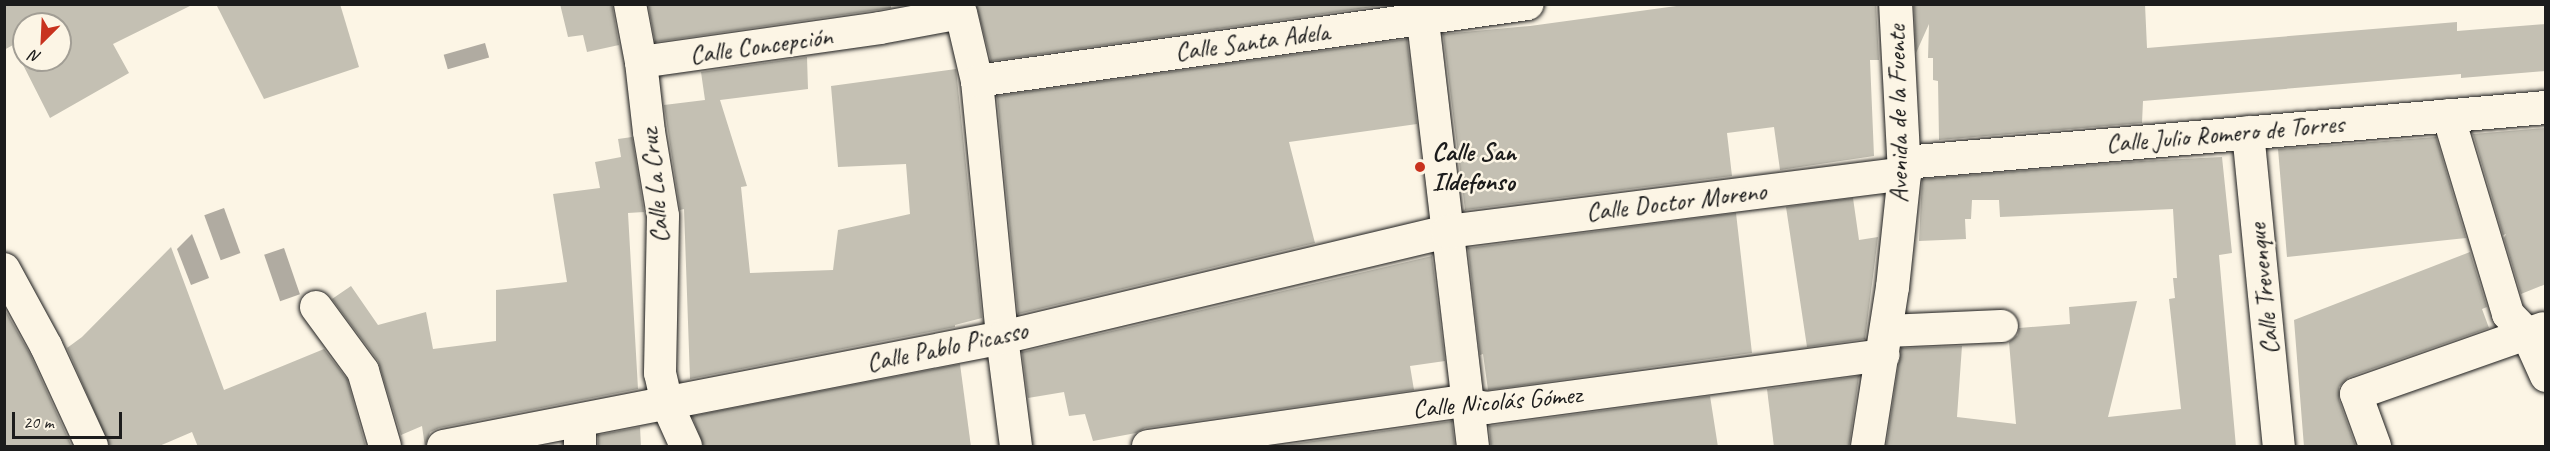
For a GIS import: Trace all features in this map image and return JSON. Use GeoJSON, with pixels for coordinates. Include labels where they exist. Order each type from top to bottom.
{"type":"FeatureCollection","features":[{"type":"Feature","properties":{"kind":"street","name":"Calle La Cruz"},"geometry":{"type":"LineString","coordinates":[[630,4],[641,62],[649,132],[663,216],[660,373],[667,404],[686,447]]}},
{"type":"Feature","properties":{"kind":"street","name":"Calle Santa Adela"},"geometry":{"type":"LineString","coordinates":[[977,81],[1421,11],[1528,4]]}},
{"type":"Feature","properties":{"kind":"street","name":"Avenida de la Fuente"},"geometry":{"type":"LineString","coordinates":[[1867,447],[1884,343],[1904,168],[1895,4]]}},
{"type":"Feature","properties":{"kind":"street"},"geometry":{"type":"LineString","coordinates":[[1421,11],[1473,447]]}},
{"type":"Feature","properties":{"kind":"street","name":"Calle Concepción"},"geometry":{"type":"LineString","coordinates":[[641,62],[875,16],[961,13],[977,81],[1002,337],[1016,447]]}},
{"type":"Feature","properties":{"kind":"street","name":"Calle Julio Romero de Torres"},"geometry":{"type":"LineString","coordinates":[[1904,168],[2248,132],[2546,107]]}},
{"type":"Feature","properties":{"kind":"street"},"geometry":{"type":"LineString","coordinates":[[2448,115],[2508,314],[2536,331],[2546,376]]}},
{"type":"Feature","properties":{"kind":"street","name":"Calle Trevenque"},"geometry":{"type":"LineString","coordinates":[[2248,132],[2279,447]]}},
{"type":"Feature","properties":{"kind":"street","name":"Calle Doctor Moreno"},"geometry":{"type":"LineString","coordinates":[[1447,231],[1904,168]]}},
{"type":"Feature","properties":{"kind":"street","name":"Calle Pablo Picasso"},"geometry":{"type":"LineString","coordinates":[[443,447],[580,434],[667,404],[1002,337],[1447,231]]}},
{"type":"Feature","properties":{"kind":"street"},"geometry":{"type":"LineString","coordinates":[[4,269],[51,356],[92,447]]}},
{"type":"Feature","properties":{"kind":"street"},"geometry":{"type":"LineString","coordinates":[[316,307],[363,371],[385,447]]}},
{"type":"Feature","properties":{"kind":"street"},"geometry":{"type":"LineString","coordinates":[[1884,343],[2002,326]]}},
{"type":"Feature","properties":{"kind":"street"},"geometry":{"type":"LineString","coordinates":[[2376,447],[2356,394],[2536,331]]}},
{"type":"Feature","properties":{"kind":"street","name":"Calle Nicolás Gómez"},"geometry":{"type":"LineString","coordinates":[[1148,447],[1456,402],[1486,408],[1884,343]]}},
{"type":"Feature","properties":{"kind":"shaded area"},"geometry":{"type":"Polygon","coordinates":[[[485,43],[489,57],[448,69],[444,55],[485,43]]]}},
{"type":"Feature","properties":{"kind":"shaded area"},"geometry":{"type":"Polygon","coordinates":[[[224,208],[240,253],[221,260],[204,215],[224,208]]]}},
{"type":"Feature","properties":{"kind":"shaded area"},"geometry":{"type":"Polygon","coordinates":[[[192,234],[209,278],[191,285],[177,249],[192,234]]]}},
{"type":"Feature","properties":{"kind":"shaded area"},"geometry":{"type":"Polygon","coordinates":[[[284,248],[300,294],[280,301],[264,255],[284,248]]]}},
{"type":"Feature","properties":{"kind":"building"},"geometry":{"type":"Polygon","coordinates":[[[4,4],[194,4],[113,44],[129,73],[50,118],[27,72],[72,72],[72,12],[12,12],[12,46],[4,50],[4,4]]]}},
{"type":"Feature","properties":{"kind":"building"},"geometry":{"type":"Polygon","coordinates":[[[216,4],[340,4],[359,67],[264,99],[216,4]]]}},
{"type":"Feature","properties":{"kind":"building"},"geometry":{"type":"Polygon","coordinates":[[[560,4],[612,4],[619,45],[587,52],[583,35],[568,37],[560,4]]]}},
{"type":"Feature","properties":{"kind":"building"},"geometry":{"type":"Polygon","coordinates":[[[648,4],[891,4],[891,8],[655,42],[648,4]]]}},
{"type":"Feature","properties":{"kind":"building"},"geometry":{"type":"Polygon","coordinates":[[[976,4],[1394,4],[991,61],[976,4]]]}},
{"type":"Feature","properties":{"kind":"building"},"geometry":{"type":"Polygon","coordinates":[[[1691,4],[1876,4],[1879,60],[1870,60],[1874,156],[1780,170],[1774,127],[1727,133],[1732,176],[1465,210],[1443,34],[1530,26],[1691,4]]]}},
{"type":"Feature","properties":{"kind":"building"},"geometry":{"type":"Polygon","coordinates":[[[1914,4],[2145,4],[2147,48],[2457,22],[2457,31],[2546,24],[2546,71],[2461,78],[2461,74],[2143,101],[2142,123],[1939,140],[1938,81],[1933,80],[1933,58],[1928,58],[1929,24],[1916,53],[1914,4]]]}},
{"type":"Feature","properties":{"kind":"building"},"geometry":{"type":"Polygon","coordinates":[[[1407,39],[1417,124],[1289,142],[1315,243],[1018,314],[997,96],[1407,39]]]}},
{"type":"Feature","properties":{"kind":"building"},"geometry":{"type":"Polygon","coordinates":[[[807,57],[808,89],[720,100],[747,186],[741,187],[750,273],[833,270],[838,230],[910,214],[906,164],[838,167],[831,86],[956,69],[982,318],[955,325],[955,327],[690,379],[684,209],[680,210],[664,105],[705,100],[701,72],[807,57]]]}},
{"type":"Feature","properties":{"kind":"building"},"geometry":{"type":"Polygon","coordinates":[[[2546,128],[2546,284],[2521,294],[2504,238],[2506,234],[2503,235],[2473,134],[2546,128]]]}},
{"type":"Feature","properties":{"kind":"building"},"geometry":{"type":"Polygon","coordinates":[[[632,137],[644,212],[628,213],[638,389],[439,428],[430,432],[425,447],[422,426],[401,435],[378,361],[332,299],[351,286],[378,325],[426,312],[433,349],[496,341],[496,290],[567,282],[553,194],[600,188],[595,162],[621,157],[618,139],[632,137]]]}},
{"type":"Feature","properties":{"kind":"building"},"geometry":{"type":"Polygon","coordinates":[[[2436,137],[2466,238],[2287,257],[2278,149],[2436,137]]]}},
{"type":"Feature","properties":{"kind":"building"},"geometry":{"type":"Polygon","coordinates":[[[2222,157],[2232,253],[2219,255],[2236,447],[1886,447],[1901,348],[1962,346],[1957,417],[2016,424],[2009,342],[2018,335],[2019,328],[2070,324],[2069,307],[2137,301],[2108,417],[2181,409],[2169,299],[2175,298],[2173,278],[2177,278],[2173,209],[2000,217],[1999,200],[1972,200],[1971,219],[1965,219],[1966,239],[1919,241],[1922,179],[2141,161],[2222,157]]]}},
{"type":"Feature","properties":{"kind":"building"},"geometry":{"type":"Polygon","coordinates":[[[1853,198],[1859,240],[1878,237],[1865,339],[1807,347],[1786,207],[1853,198]]]}},
{"type":"Feature","properties":{"kind":"building"},"geometry":{"type":"Polygon","coordinates":[[[1736,213],[1752,353],[1488,390],[1483,354],[1480,355],[1468,248],[1736,213]]]}},
{"type":"Feature","properties":{"kind":"building"},"geometry":{"type":"Polygon","coordinates":[[[171,247],[224,390],[324,349],[347,379],[366,447],[198,447],[192,432],[157,447],[110,447],[67,348],[82,337],[171,247]]]}},
{"type":"Feature","properties":{"kind":"building"},"geometry":{"type":"Polygon","coordinates":[[[2470,252],[2487,307],[2482,309],[2489,328],[2349,377],[2339,387],[2339,400],[2356,447],[2304,447],[2294,320],[2470,252]]]}},
{"type":"Feature","properties":{"kind":"building"},"geometry":{"type":"Polygon","coordinates":[[[1432,256],[1445,361],[1410,366],[1414,390],[1145,428],[1136,433],[1093,441],[1085,414],[1069,416],[1064,392],[1028,398],[1022,352],[1432,256]]]}},
{"type":"Feature","properties":{"kind":"building"},"geometry":{"type":"Polygon","coordinates":[[[4,308],[30,354],[72,447],[4,447],[4,308]]]}},
{"type":"Feature","properties":{"kind":"building"},"geometry":{"type":"Polygon","coordinates":[[[960,364],[971,447],[704,447],[692,416],[960,364]]]}},
{"type":"Feature","properties":{"kind":"building"},"geometry":{"type":"Polygon","coordinates":[[[1859,376],[1849,447],[1774,447],[1767,389],[1859,376]]]}},
{"type":"Feature","properties":{"kind":"building"},"geometry":{"type":"Polygon","coordinates":[[[1710,396],[1718,447],[1491,447],[1489,426],[1710,396]]]}},
{"type":"Feature","properties":{"kind":"building"},"geometry":{"type":"Polygon","coordinates":[[[1452,421],[1455,447],[1272,447],[1452,421]]]}},
{"type":"Feature","properties":{"kind":"building"},"geometry":{"type":"Polygon","coordinates":[[[640,427],[641,447],[598,447],[598,435],[640,427]]]}},
{"type":"Feature","properties":{"kind":"place","name":"Calle San Ildefonso"},"geometry":{"type":"Point","coordinates":[1420,167]}}]}
